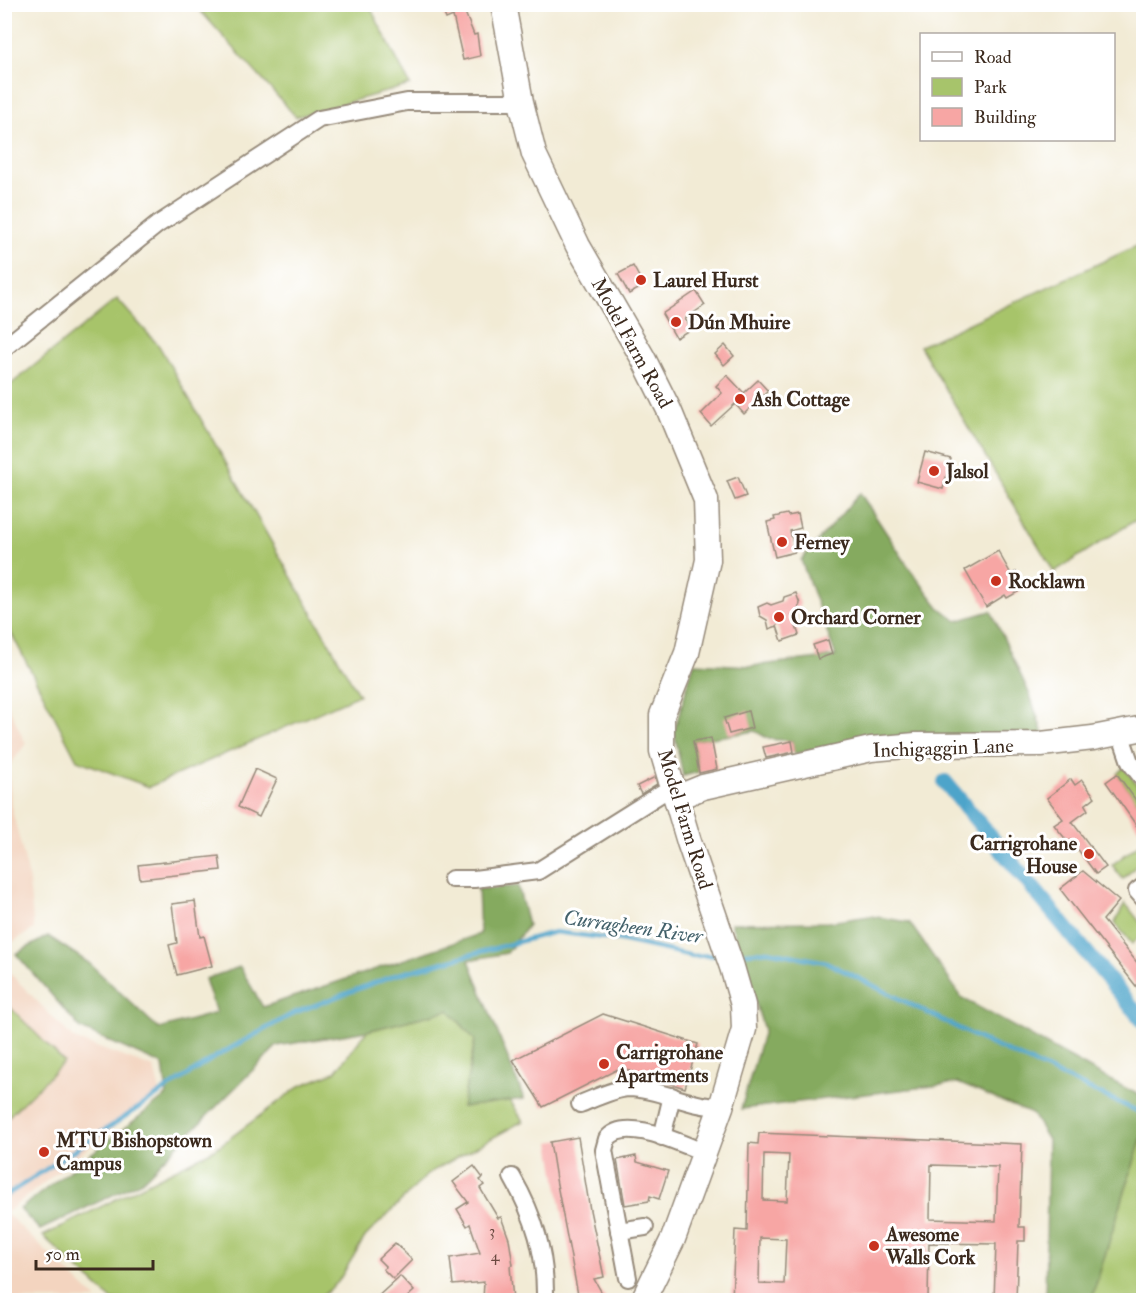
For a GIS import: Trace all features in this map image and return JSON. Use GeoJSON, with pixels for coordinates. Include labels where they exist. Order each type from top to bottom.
{"type":"FeatureCollection","features":[{"type":"Feature","properties":{"kind":"main road","name":"Model Farm Road"},"geometry":{"type":"LineString","coordinates":[[503,4],[521,102],[534,154],[578,246],[643,358],[669,410],[706,500],[708,549],[706,571],[687,653],[662,715],[662,751],[688,842],[732,967],[742,1005],[744,1029],[720,1107],[673,1239],[643,1300]]}},
{"type":"Feature","properties":{"kind":"main road","name":"Inchigaggin Lane"},"geometry":{"type":"LineString","coordinates":[[674,792],[872,749],[916,745],[1041,744],[1093,738],[1132,730]]}},
{"type":"Feature","properties":{"kind":"street"},"geometry":{"type":"LineString","coordinates":[[4,348],[157,225],[319,119],[407,102],[521,102]]}},
{"type":"Feature","properties":{"kind":"street"},"geometry":{"type":"LineString","coordinates":[[1132,730],[1130,762],[1143,780]]}},
{"type":"Feature","properties":{"kind":"street"},"geometry":{"type":"LineString","coordinates":[[452,879],[474,879],[538,871],[674,792]]}},
{"type":"Feature","properties":{"kind":"street"},"geometry":{"type":"LineString","coordinates":[[1143,886],[1137,891],[1143,899]]}},
{"type":"Feature","properties":{"kind":"street"},"geometry":{"type":"LineString","coordinates":[[580,1104],[627,1088],[672,1096],[704,1107],[720,1107]]}},
{"type":"Feature","properties":{"kind":"street"},"geometry":{"type":"LineString","coordinates":[[662,1137],[672,1096]]}},
{"type":"Feature","properties":{"kind":"street"},"geometry":{"type":"LineString","coordinates":[[628,1278],[605,1144],[612,1133],[642,1130],[703,1152]]}},
{"type":"Feature","properties":{"kind":"street"},"geometry":{"type":"LineString","coordinates":[[512,1177],[526,1203],[537,1232],[543,1260],[544,1300]]}},
{"type":"Feature","properties":{"kind":"street"},"geometry":{"type":"LineString","coordinates":[[619,1232],[645,1227]]}},
{"type":"Feature","properties":{"kind":"shaded area"},"geometry":{"type":"Polygon","coordinates":[[[5,699],[26,744],[9,766],[11,806],[28,873],[34,929],[8,945],[5,953],[5,699]]]}},
{"type":"Feature","properties":{"kind":"shaded area","name":"MTU Bishopstown Campus"},"geometry":{"type":"Polygon","coordinates":[[[4,967],[74,1039],[154,1068],[160,1091],[6,1213],[97,1300],[5,1300],[4,967]]]}},
{"type":"Feature","properties":{"kind":"green space"},"geometry":{"type":"Polygon","coordinates":[[[195,5],[369,5],[410,85],[296,117],[195,5]]]}},
{"type":"Feature","properties":{"kind":"green space"},"geometry":{"type":"Polygon","coordinates":[[[1143,243],[1143,520],[1134,521],[1054,572],[920,346],[1143,243]]]}},
{"type":"Feature","properties":{"kind":"green space"},"geometry":{"type":"Polygon","coordinates":[[[117,299],[159,346],[359,695],[149,787],[77,760],[5,621],[5,389],[117,299]]]}},
{"type":"Feature","properties":{"kind":"green space"},"geometry":{"type":"Polygon","coordinates":[[[860,493],[912,572],[939,607],[957,621],[991,611],[1030,695],[1044,737],[877,739],[844,743],[794,754],[792,741],[769,739],[755,731],[693,741],[699,772],[683,776],[674,732],[694,663],[752,666],[836,656],[801,560],[860,493]]]}},
{"type":"Feature","properties":{"kind":"green space"},"geometry":{"type":"Polygon","coordinates":[[[1124,767],[1143,793],[1143,810],[1117,774],[1124,767]]]}},
{"type":"Feature","properties":{"kind":"green space"},"geometry":{"type":"Polygon","coordinates":[[[1143,841],[1143,870],[1138,864],[1123,879],[1112,865],[1143,841]]]}},
{"type":"Feature","properties":{"kind":"green space"},"geometry":{"type":"Polygon","coordinates":[[[518,886],[528,925],[507,953],[469,960],[524,1099],[462,1107],[475,1040],[449,1010],[367,1031],[277,1046],[142,1181],[40,1230],[20,1209],[167,1095],[163,1065],[81,1029],[16,954],[48,936],[89,963],[159,1029],[216,1013],[205,979],[240,967],[263,1007],[480,934],[478,889],[518,886]]]}},
{"type":"Feature","properties":{"kind":"green space"},"geometry":{"type":"Polygon","coordinates":[[[1125,903],[1143,926],[1143,934],[1132,944],[1115,923],[1125,903]]]}},
{"type":"Feature","properties":{"kind":"green space"},"geometry":{"type":"Polygon","coordinates":[[[870,916],[909,922],[962,998],[1143,1097],[1143,1133],[1093,1294],[1087,1300],[1045,1300],[1048,1140],[1032,1114],[958,1083],[741,1109],[764,1030],[731,923],[829,922],[870,916]]]}},
{"type":"Feature","properties":{"kind":"green space"},"geometry":{"type":"Polygon","coordinates":[[[5,1002],[64,1062],[5,1120],[5,1002]]]}},
{"type":"Feature","properties":{"kind":"green space"},"geometry":{"type":"Polygon","coordinates":[[[449,1010],[475,1040],[462,1107],[510,1100],[523,1121],[429,1173],[365,1237],[338,1282],[318,1300],[112,1300],[43,1236],[215,1149],[300,1086],[335,1072],[367,1031],[449,1010]]]}},
{"type":"Feature","properties":{"kind":"green space"},"geometry":{"type":"Polygon","coordinates":[[[1143,1133],[1143,1300],[1087,1300],[1093,1294],[1143,1133]]]}},
{"type":"Feature","properties":{"kind":"building"},"geometry":{"type":"Polygon","coordinates":[[[440,4],[477,4],[464,10],[474,35],[477,34],[480,56],[463,60],[453,16],[446,19],[440,4]]]}},
{"type":"Feature","properties":{"kind":"building","name":"Laurel Hurst"},"geometry":{"type":"Polygon","coordinates":[[[633,266],[644,286],[629,294],[618,274],[633,266]]]}},
{"type":"Feature","properties":{"kind":"building"},"geometry":{"type":"Polygon","coordinates":[[[696,291],[705,305],[685,319],[691,329],[676,338],[662,314],[696,291]]]}},
{"type":"Feature","properties":{"kind":"building"},"geometry":{"type":"Polygon","coordinates":[[[725,345],[734,356],[724,365],[715,354],[725,345]]]}},
{"type":"Feature","properties":{"kind":"building","name":"Ash Cottage"},"geometry":{"type":"Polygon","coordinates":[[[727,375],[744,393],[758,380],[768,391],[744,414],[735,404],[711,426],[701,414],[722,393],[716,386],[727,375]]]}},
{"type":"Feature","properties":{"kind":"building","name":"Jalsol"},"geometry":{"type":"Polygon","coordinates":[[[925,452],[951,459],[943,489],[917,482],[925,452]]]}},
{"type":"Feature","properties":{"kind":"building"},"geometry":{"type":"Polygon","coordinates":[[[738,477],[746,496],[735,500],[727,481],[738,477]]]}},
{"type":"Feature","properties":{"kind":"building","name":"Ferney"},"geometry":{"type":"Polygon","coordinates":[[[787,514],[788,516],[798,514],[801,528],[790,531],[795,552],[775,557],[767,522],[775,520],[774,517],[787,514]]]}},
{"type":"Feature","properties":{"kind":"building","name":"Rocklawn"},"geometry":{"type":"Polygon","coordinates":[[[998,551],[1011,574],[1016,572],[1025,588],[1007,598],[1005,595],[986,607],[965,570],[998,551]]]}},
{"type":"Feature","properties":{"kind":"building","name":"Orchard Corner"},"geometry":{"type":"Polygon","coordinates":[[[796,593],[800,604],[796,613],[792,615],[799,635],[782,641],[777,626],[769,629],[767,620],[760,616],[758,607],[783,601],[784,597],[796,593]]]}},
{"type":"Feature","properties":{"kind":"building"},"geometry":{"type":"Polygon","coordinates":[[[828,640],[832,654],[818,659],[813,645],[828,640]]]}},
{"type":"Feature","properties":{"kind":"building"},"geometry":{"type":"Polygon","coordinates":[[[748,711],[752,728],[729,734],[724,718],[748,711]]]}},
{"type":"Feature","properties":{"kind":"building"},"geometry":{"type":"Polygon","coordinates":[[[711,738],[717,769],[699,773],[693,741],[711,738]]]}},
{"type":"Feature","properties":{"kind":"building"},"geometry":{"type":"Polygon","coordinates":[[[792,741],[794,752],[766,758],[763,747],[792,741]]]}},
{"type":"Feature","properties":{"kind":"building"},"geometry":{"type":"Polygon","coordinates":[[[255,769],[277,779],[259,817],[238,807],[255,769]]]}},
{"type":"Feature","properties":{"kind":"building"},"geometry":{"type":"Polygon","coordinates":[[[1117,774],[1143,810],[1143,835],[1106,782],[1117,774]]]}},
{"type":"Feature","properties":{"kind":"building"},"geometry":{"type":"Polygon","coordinates":[[[655,777],[657,784],[641,794],[637,786],[655,777]]]}},
{"type":"Feature","properties":{"kind":"building","name":"Carrigrohane House"},"geometry":{"type":"Polygon","coordinates":[[[1071,779],[1075,785],[1082,780],[1095,797],[1085,805],[1088,810],[1072,822],[1106,867],[1096,874],[1071,840],[1068,842],[1054,825],[1063,819],[1047,798],[1071,779]]]}},
{"type":"Feature","properties":{"kind":"building"},"geometry":{"type":"Polygon","coordinates":[[[219,856],[221,870],[140,879],[138,865],[219,856]]]}},
{"type":"Feature","properties":{"kind":"building"},"geometry":{"type":"Polygon","coordinates":[[[1083,871],[1119,901],[1103,920],[1143,970],[1143,995],[1060,889],[1083,871]]]}},
{"type":"Feature","properties":{"kind":"building"},"geometry":{"type":"Polygon","coordinates":[[[195,901],[200,937],[204,936],[212,966],[177,975],[169,945],[177,943],[172,904],[195,901]]]}},
{"type":"Feature","properties":{"kind":"building","name":"Carrigrohane Apartments"},"geometry":{"type":"Polygon","coordinates":[[[603,1014],[698,1044],[685,1088],[620,1068],[543,1107],[513,1060],[603,1014]]]}},
{"type":"Feature","properties":{"kind":"building"},"geometry":{"type":"Polygon","coordinates":[[[759,1133],[1022,1144],[1019,1227],[1025,1227],[1025,1241],[1018,1241],[1016,1300],[994,1300],[996,1244],[929,1243],[928,1300],[732,1300],[735,1230],[747,1231],[749,1143],[758,1144],[759,1133]],[[764,1154],[763,1200],[787,1201],[789,1155],[764,1154]],[[931,1165],[930,1219],[996,1221],[998,1167],[931,1165]],[[760,1238],[759,1283],[784,1284],[786,1239],[760,1238]]]}},
{"type":"Feature","properties":{"kind":"building"},"geometry":{"type":"Polygon","coordinates":[[[578,1137],[604,1277],[594,1279],[606,1300],[579,1300],[556,1179],[550,1142],[578,1137]]]}},
{"type":"Feature","properties":{"kind":"building"},"geometry":{"type":"Polygon","coordinates":[[[636,1156],[637,1162],[668,1171],[659,1199],[650,1196],[649,1201],[625,1205],[617,1160],[636,1156]]]}},
{"type":"Feature","properties":{"kind":"building"},"geometry":{"type":"Polygon","coordinates":[[[474,1166],[483,1178],[480,1180],[484,1185],[480,1188],[498,1218],[501,1217],[509,1239],[513,1265],[510,1266],[513,1300],[483,1300],[484,1282],[453,1285],[450,1258],[480,1253],[470,1224],[467,1226],[457,1209],[468,1202],[453,1182],[474,1166]]]}},
{"type":"Feature","properties":{"kind":"building"},"geometry":{"type":"Polygon","coordinates":[[[395,1243],[412,1260],[393,1279],[383,1269],[386,1267],[378,1259],[395,1243]]]}},
{"type":"Feature","properties":{"kind":"building"},"geometry":{"type":"Polygon","coordinates":[[[400,1276],[414,1291],[404,1300],[374,1300],[400,1276]]]}},
{"type":"Feature","properties":{"kind":"waterway"},"geometry":{"type":"LineString","coordinates":[[945,782],[1144,1022]]}},
{"type":"Feature","properties":{"kind":"waterway","name":"Curragheen River"},"geometry":{"type":"LineString","coordinates":[[4,1197],[215,1057],[294,1013],[395,975],[555,932],[620,940],[693,956],[721,955]]}},
{"type":"Feature","properties":{"kind":"waterway","name":"Curragheen River"},"geometry":{"type":"LineString","coordinates":[[735,954],[768,951],[826,962],[984,1041],[1144,1114]]}},
{"type":"Feature","properties":{"kind":"place","name":"Laurel Hurst"},"geometry":{"type":"Point","coordinates":[641,280]}},
{"type":"Feature","properties":{"kind":"place","name":"Dún Mhuire"},"geometry":{"type":"Point","coordinates":[676,322]}},
{"type":"Feature","properties":{"kind":"place","name":"Ash Cottage"},"geometry":{"type":"Point","coordinates":[740,399]}},
{"type":"Feature","properties":{"kind":"place","name":"Jalsol"},"geometry":{"type":"Point","coordinates":[934,471]}},
{"type":"Feature","properties":{"kind":"place","name":"Ferney"},"geometry":{"type":"Point","coordinates":[782,542]}},
{"type":"Feature","properties":{"kind":"place","name":"Rocklawn"},"geometry":{"type":"Point","coordinates":[996,581]}},
{"type":"Feature","properties":{"kind":"place","name":"Orchard Corner"},"geometry":{"type":"Point","coordinates":[779,617]}},
{"type":"Feature","properties":{"kind":"place","name":"Carrigrohane House"},"geometry":{"type":"Point","coordinates":[1089,854]}},
{"type":"Feature","properties":{"kind":"place","name":"Carrigrohane Apartments"},"geometry":{"type":"Point","coordinates":[604,1064]}},
{"type":"Feature","properties":{"kind":"place","name":"MTU Bishopstown Campus"},"geometry":{"type":"Point","coordinates":[44,1152]}},
{"type":"Feature","properties":{"kind":"place","name":"Awesome Walls Cork"},"geometry":{"type":"Point","coordinates":[874,1246]}}]}
